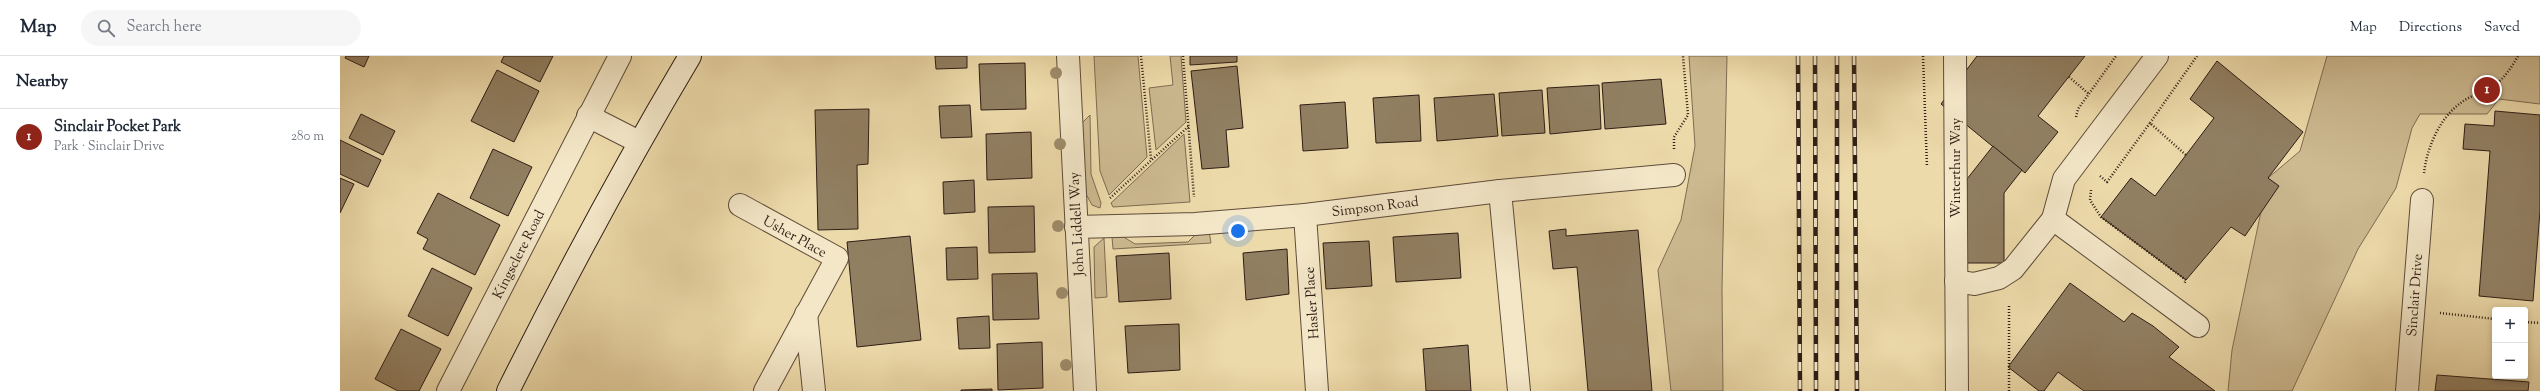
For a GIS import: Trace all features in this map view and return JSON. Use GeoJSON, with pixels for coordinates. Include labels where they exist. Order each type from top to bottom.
{"type":"FeatureCollection","features":[{"type":"Feature","properties":{"kind":"street","name":"Kingsclere Road"},"geometry":{"type":"LineString","coordinates":[[448,391],[620,56]]}},
{"type":"Feature","properties":{"kind":"street"},"geometry":{"type":"LineString","coordinates":[[508,391],[563,281],[639,142],[690,56]]}},
{"type":"Feature","properties":{"kind":"street","name":"John Liddell Way"},"geometry":{"type":"LineString","coordinates":[[1068,56],[1085,391]]}},
{"type":"Feature","properties":{"kind":"street","name":"Winterthur Way"},"geometry":{"type":"LineString","coordinates":[[1955,56],[1957,391]]}},
{"type":"Feature","properties":{"kind":"street"},"geometry":{"type":"LineString","coordinates":[[1956,281],[1974,284],[1999,278],[2013,269],[2053,219],[2064,179],[2157,56]]}},
{"type":"Feature","properties":{"kind":"street"},"geometry":{"type":"LineString","coordinates":[[588,116],[639,142]]}},
{"type":"Feature","properties":{"kind":"street","name":"Simpson Road"},"geometry":{"type":"LineString","coordinates":[[1076,226],[1195,224],[1305,215],[1500,191],[1674,176]]}},
{"type":"Feature","properties":{"kind":"street"},"geometry":{"type":"LineString","coordinates":[[1500,191],[1519,391]]}},
{"type":"Feature","properties":{"kind":"street","name":"Sinclair Drive"},"geometry":{"type":"LineString","coordinates":[[2407,391],[2422,200]]}},
{"type":"Feature","properties":{"kind":"street","name":"Usher Place"},"geometry":{"type":"LineString","coordinates":[[740,205],[837,258],[765,391]]}},
{"type":"Feature","properties":{"kind":"street","name":"Hasler Place"},"geometry":{"type":"LineString","coordinates":[[1305,215],[1317,391]]}},
{"type":"Feature","properties":{"kind":"street"},"geometry":{"type":"LineString","coordinates":[[2053,219],[2198,326]]}},
{"type":"Feature","properties":{"kind":"street"},"geometry":{"type":"LineString","coordinates":[[806,314],[814,391]]}},
{"type":"Feature","properties":{"kind":"path"},"geometry":{"type":"LineString","coordinates":[[1141,56],[1151,160]]}},
{"type":"Feature","properties":{"kind":"path"},"geometry":{"type":"LineString","coordinates":[[1183,56],[1195,224]]}},
{"type":"Feature","properties":{"kind":"path"},"geometry":{"type":"LineString","coordinates":[[1674,176],[1674,137],[1688,115],[1683,56]]}},
{"type":"Feature","properties":{"kind":"path"},"geometry":{"type":"LineString","coordinates":[[2099,174],[2107,182],[2197,56]]}},
{"type":"Feature","properties":{"kind":"path"},"geometry":{"type":"LineString","coordinates":[[2422,200],[2424,171],[2429,146],[2450,111],[2463,100],[2491,88],[2508,72],[2518,56]]}},
{"type":"Feature","properties":{"kind":"path"},"geometry":{"type":"LineString","coordinates":[[2069,77],[2089,94]]}},
{"type":"Feature","properties":{"kind":"path"},"geometry":{"type":"LineString","coordinates":[[2150,123],[2186,155]]}},
{"type":"Feature","properties":{"kind":"path"},"geometry":{"type":"LineString","coordinates":[[1105,202],[1189,126]]}},
{"type":"Feature","properties":{"kind":"path"},"geometry":{"type":"LineString","coordinates":[[2091,184],[2090,200],[2101,217],[2186,280],[2169,305]]}},
{"type":"Feature","properties":{"kind":"path"},"geometry":{"type":"LineString","coordinates":[[2009,299],[2009,391]]}},
{"type":"Feature","properties":{"kind":"path"},"geometry":{"type":"LineString","coordinates":[[2413,311],[2492,319]]}},
{"type":"Feature","properties":{"kind":"path"},"geometry":{"type":"LineString","coordinates":[[2528,322],[2540,323]]}},
{"type":"Feature","properties":{"kind":"shaded area"},"geometry":{"type":"Polygon","coordinates":[[[1094,56],[1138,56],[1147,157],[1109,195],[1100,171],[1094,56]]]}},
{"type":"Feature","properties":{"kind":"shaded area"},"geometry":{"type":"Polygon","coordinates":[[[1170,56],[1181,56],[1186,122],[1156,150],[1149,88],[1173,85],[1170,56]]]}},
{"type":"Feature","properties":{"kind":"shaded area"},"geometry":{"type":"Polygon","coordinates":[[[1689,56],[1727,56],[1722,288],[1723,391],[1671,391],[1658,270],[1681,220],[1695,146],[1689,56]]]}},
{"type":"Feature","properties":{"kind":"shaded area"},"geometry":{"type":"Polygon","coordinates":[[[2327,56],[2540,56],[2540,104],[2499,99],[2487,114],[2420,114],[2412,128],[2396,188],[2358,249],[2292,391],[2228,391],[2232,350],[2268,178],[2300,151],[2327,56]]]}},
{"type":"Feature","properties":{"kind":"shaded area"},"geometry":{"type":"Polygon","coordinates":[[[1090,115],[1091,174],[1101,203],[1100,208],[1092,205],[1086,194],[1080,125],[1090,115]]]}},
{"type":"Feature","properties":{"kind":"shaded area"},"geometry":{"type":"Polygon","coordinates":[[[1184,134],[1190,202],[1113,207],[1111,203],[1184,134]]]}},
{"type":"Feature","properties":{"kind":"shaded area"},"geometry":{"type":"Polygon","coordinates":[[[1209,231],[1211,243],[1113,249],[1112,237],[1122,236],[1135,244],[1188,242],[1197,233],[1209,231]]]}},
{"type":"Feature","properties":{"kind":"shaded area"},"geometry":{"type":"Polygon","coordinates":[[[1104,238],[1107,297],[1095,298],[1094,247],[1104,238]]]}},
{"type":"Feature","properties":{"kind":"building"},"geometry":{"type":"Polygon","coordinates":[[[346,56],[369,56],[364,67],[345,58],[346,56]]]}},
{"type":"Feature","properties":{"kind":"building"},"geometry":{"type":"Polygon","coordinates":[[[504,56],[553,56],[540,82],[501,62],[504,56]]]}},
{"type":"Feature","properties":{"kind":"building"},"geometry":{"type":"Polygon","coordinates":[[[935,56],[967,56],[967,68],[936,69],[935,56]]]}},
{"type":"Feature","properties":{"kind":"building"},"geometry":{"type":"Polygon","coordinates":[[[1190,56],[1237,56],[1237,62],[1190,65],[1190,56]]]}},
{"type":"Feature","properties":{"kind":"building"},"geometry":{"type":"Polygon","coordinates":[[[1977,56],[2085,56],[2038,116],[2058,132],[2025,173],[1941,104],[1977,56]]]}},
{"type":"Feature","properties":{"kind":"building"},"geometry":{"type":"Polygon","coordinates":[[[2217,61],[2303,132],[2268,178],[2279,186],[2245,236],[2231,227],[2186,280],[2101,217],[2131,178],[2155,196],[2214,118],[2190,99],[2217,61]]]}},
{"type":"Feature","properties":{"kind":"building"},"geometry":{"type":"Polygon","coordinates":[[[1025,63],[1026,109],[981,110],[979,64],[1025,63]]]}},
{"type":"Feature","properties":{"kind":"building"},"geometry":{"type":"Polygon","coordinates":[[[1237,66],[1243,128],[1226,130],[1229,167],[1202,169],[1191,71],[1237,66]]]}},
{"type":"Feature","properties":{"kind":"building"},"geometry":{"type":"Polygon","coordinates":[[[497,70],[539,91],[514,142],[471,121],[497,70]]]}},
{"type":"Feature","properties":{"kind":"building"},"geometry":{"type":"Polygon","coordinates":[[[1661,79],[1666,124],[1605,129],[1602,83],[1661,79]]]}},
{"type":"Feature","properties":{"kind":"building"},"geometry":{"type":"Polygon","coordinates":[[[1599,85],[1601,129],[1550,134],[1547,88],[1599,85]]]}},
{"type":"Feature","properties":{"kind":"building"},"geometry":{"type":"Polygon","coordinates":[[[1542,90],[1545,133],[1502,136],[1499,93],[1542,90]]]}},
{"type":"Feature","properties":{"kind":"building"},"geometry":{"type":"Polygon","coordinates":[[[1494,94],[1498,136],[1437,141],[1434,98],[1494,94]]]}},
{"type":"Feature","properties":{"kind":"building"},"geometry":{"type":"Polygon","coordinates":[[[1419,95],[1421,141],[1376,143],[1373,98],[1419,95]]]}},
{"type":"Feature","properties":{"kind":"building"},"geometry":{"type":"Polygon","coordinates":[[[1345,102],[1348,148],[1303,151],[1300,105],[1345,102]]]}},
{"type":"Feature","properties":{"kind":"building"},"geometry":{"type":"Polygon","coordinates":[[[970,105],[972,137],[941,138],[939,106],[970,105]]]}},
{"type":"Feature","properties":{"kind":"building"},"geometry":{"type":"Polygon","coordinates":[[[869,109],[868,164],[857,165],[858,229],[818,230],[815,110],[869,109]]]}},
{"type":"Feature","properties":{"kind":"building"},"geometry":{"type":"Polygon","coordinates":[[[2495,111],[2540,115],[2540,211],[2533,301],[2479,296],[2490,151],[2463,149],[2465,124],[2494,126],[2495,111]]]}},
{"type":"Feature","properties":{"kind":"building"},"geometry":{"type":"Polygon","coordinates":[[[361,114],[395,131],[383,155],[349,138],[361,114]]]}},
{"type":"Feature","properties":{"kind":"building"},"geometry":{"type":"Polygon","coordinates":[[[1031,132],[1032,178],[987,180],[986,134],[1031,132]]]}},
{"type":"Feature","properties":{"kind":"building"},"geometry":{"type":"Polygon","coordinates":[[[340,140],[381,160],[368,187],[340,174],[340,140]]]}},
{"type":"Feature","properties":{"kind":"building"},"geometry":{"type":"Polygon","coordinates":[[[1993,146],[2022,170],[2004,193],[2004,263],[1967,263],[1967,179],[1993,146]]]}},
{"type":"Feature","properties":{"kind":"building"},"geometry":{"type":"Polygon","coordinates":[[[493,149],[532,167],[508,216],[470,198],[493,149]]]}},
{"type":"Feature","properties":{"kind":"building"},"geometry":{"type":"Polygon","coordinates":[[[340,178],[354,184],[340,213],[340,178]]]}},
{"type":"Feature","properties":{"kind":"building"},"geometry":{"type":"Polygon","coordinates":[[[974,180],[975,212],[944,214],[943,182],[974,180]]]}},
{"type":"Feature","properties":{"kind":"building"},"geometry":{"type":"Polygon","coordinates":[[[438,193],[500,225],[475,275],[423,249],[428,239],[417,233],[438,193]]]}},
{"type":"Feature","properties":{"kind":"building"},"geometry":{"type":"Polygon","coordinates":[[[1034,206],[1035,252],[989,253],[988,207],[1034,206]]]}},
{"type":"Feature","properties":{"kind":"building"},"geometry":{"type":"Polygon","coordinates":[[[1566,229],[1566,236],[1638,230],[1652,391],[1588,391],[1577,267],[1553,269],[1549,231],[1566,229]]]}},
{"type":"Feature","properties":{"kind":"building"},"geometry":{"type":"Polygon","coordinates":[[[1458,233],[1461,278],[1396,282],[1393,237],[1458,233]]]}},
{"type":"Feature","properties":{"kind":"building"},"geometry":{"type":"Polygon","coordinates":[[[910,236],[921,340],[857,347],[847,242],[910,236]]]}},
{"type":"Feature","properties":{"kind":"building"},"geometry":{"type":"Polygon","coordinates":[[[1369,241],[1372,286],[1326,289],[1323,243],[1369,241]]]}},
{"type":"Feature","properties":{"kind":"building"},"geometry":{"type":"Polygon","coordinates":[[[977,247],[978,279],[947,280],[946,248],[977,247]]]}},
{"type":"Feature","properties":{"kind":"building"},"geometry":{"type":"Polygon","coordinates":[[[1287,249],[1289,294],[1246,300],[1243,253],[1287,249]]]}},
{"type":"Feature","properties":{"kind":"building"},"geometry":{"type":"Polygon","coordinates":[[[1169,253],[1171,299],[1119,302],[1116,256],[1169,253]]]}},
{"type":"Feature","properties":{"kind":"building"},"geometry":{"type":"Polygon","coordinates":[[[432,268],[472,288],[448,336],[408,316],[432,268]]]}},
{"type":"Feature","properties":{"kind":"building"},"geometry":{"type":"Polygon","coordinates":[[[1037,273],[1039,319],[993,320],[992,274],[1037,273]]]}},
{"type":"Feature","properties":{"kind":"building"},"geometry":{"type":"Polygon","coordinates":[[[2070,283],[2124,322],[2132,313],[2153,326],[2179,347],[2169,357],[2215,391],[2084,391],[2058,372],[2044,391],[2039,391],[2008,367],[2070,283]]]}},
{"type":"Feature","properties":{"kind":"building"},"geometry":{"type":"Polygon","coordinates":[[[989,316],[990,348],[959,349],[957,318],[989,316]]]}},
{"type":"Feature","properties":{"kind":"building"},"geometry":{"type":"Polygon","coordinates":[[[1179,324],[1180,370],[1128,373],[1125,326],[1179,324]]]}},
{"type":"Feature","properties":{"kind":"building"},"geometry":{"type":"Polygon","coordinates":[[[401,329],[441,349],[419,391],[398,391],[375,379],[401,329]]]}},
{"type":"Feature","properties":{"kind":"building"},"geometry":{"type":"Polygon","coordinates":[[[1042,342],[1043,388],[998,390],[997,344],[1042,342]]]}},
{"type":"Feature","properties":{"kind":"building"},"geometry":{"type":"Polygon","coordinates":[[[1468,345],[1471,391],[1426,391],[1423,349],[1468,345]]]}},
{"type":"Feature","properties":{"kind":"building"},"geometry":{"type":"Polygon","coordinates":[[[2437,375],[2529,382],[2528,391],[2435,391],[2437,375]]]}},
{"type":"Feature","properties":{"kind":"building"},"geometry":{"type":"Polygon","coordinates":[[[992,389],[992,391],[961,391],[961,390],[992,389]]]}},
{"type":"Feature","properties":{"kind":"railway"},"geometry":{"type":"LineString","coordinates":[[1798,56],[1800,391]]}},
{"type":"Feature","properties":{"kind":"railway"},"geometry":{"type":"LineString","coordinates":[[1815,56],[1816,391]]}},
{"type":"Feature","properties":{"kind":"railway"},"geometry":{"type":"LineString","coordinates":[[1837,56],[1837,391]]}},
{"type":"Feature","properties":{"kind":"railway"},"geometry":{"type":"LineString","coordinates":[[1854,56],[1857,391]]}},
{"type":"Feature","properties":{"kind":"place","name":"Sinclair Pocket Park"},"geometry":{"type":"Point","coordinates":[2487,90]}}]}
